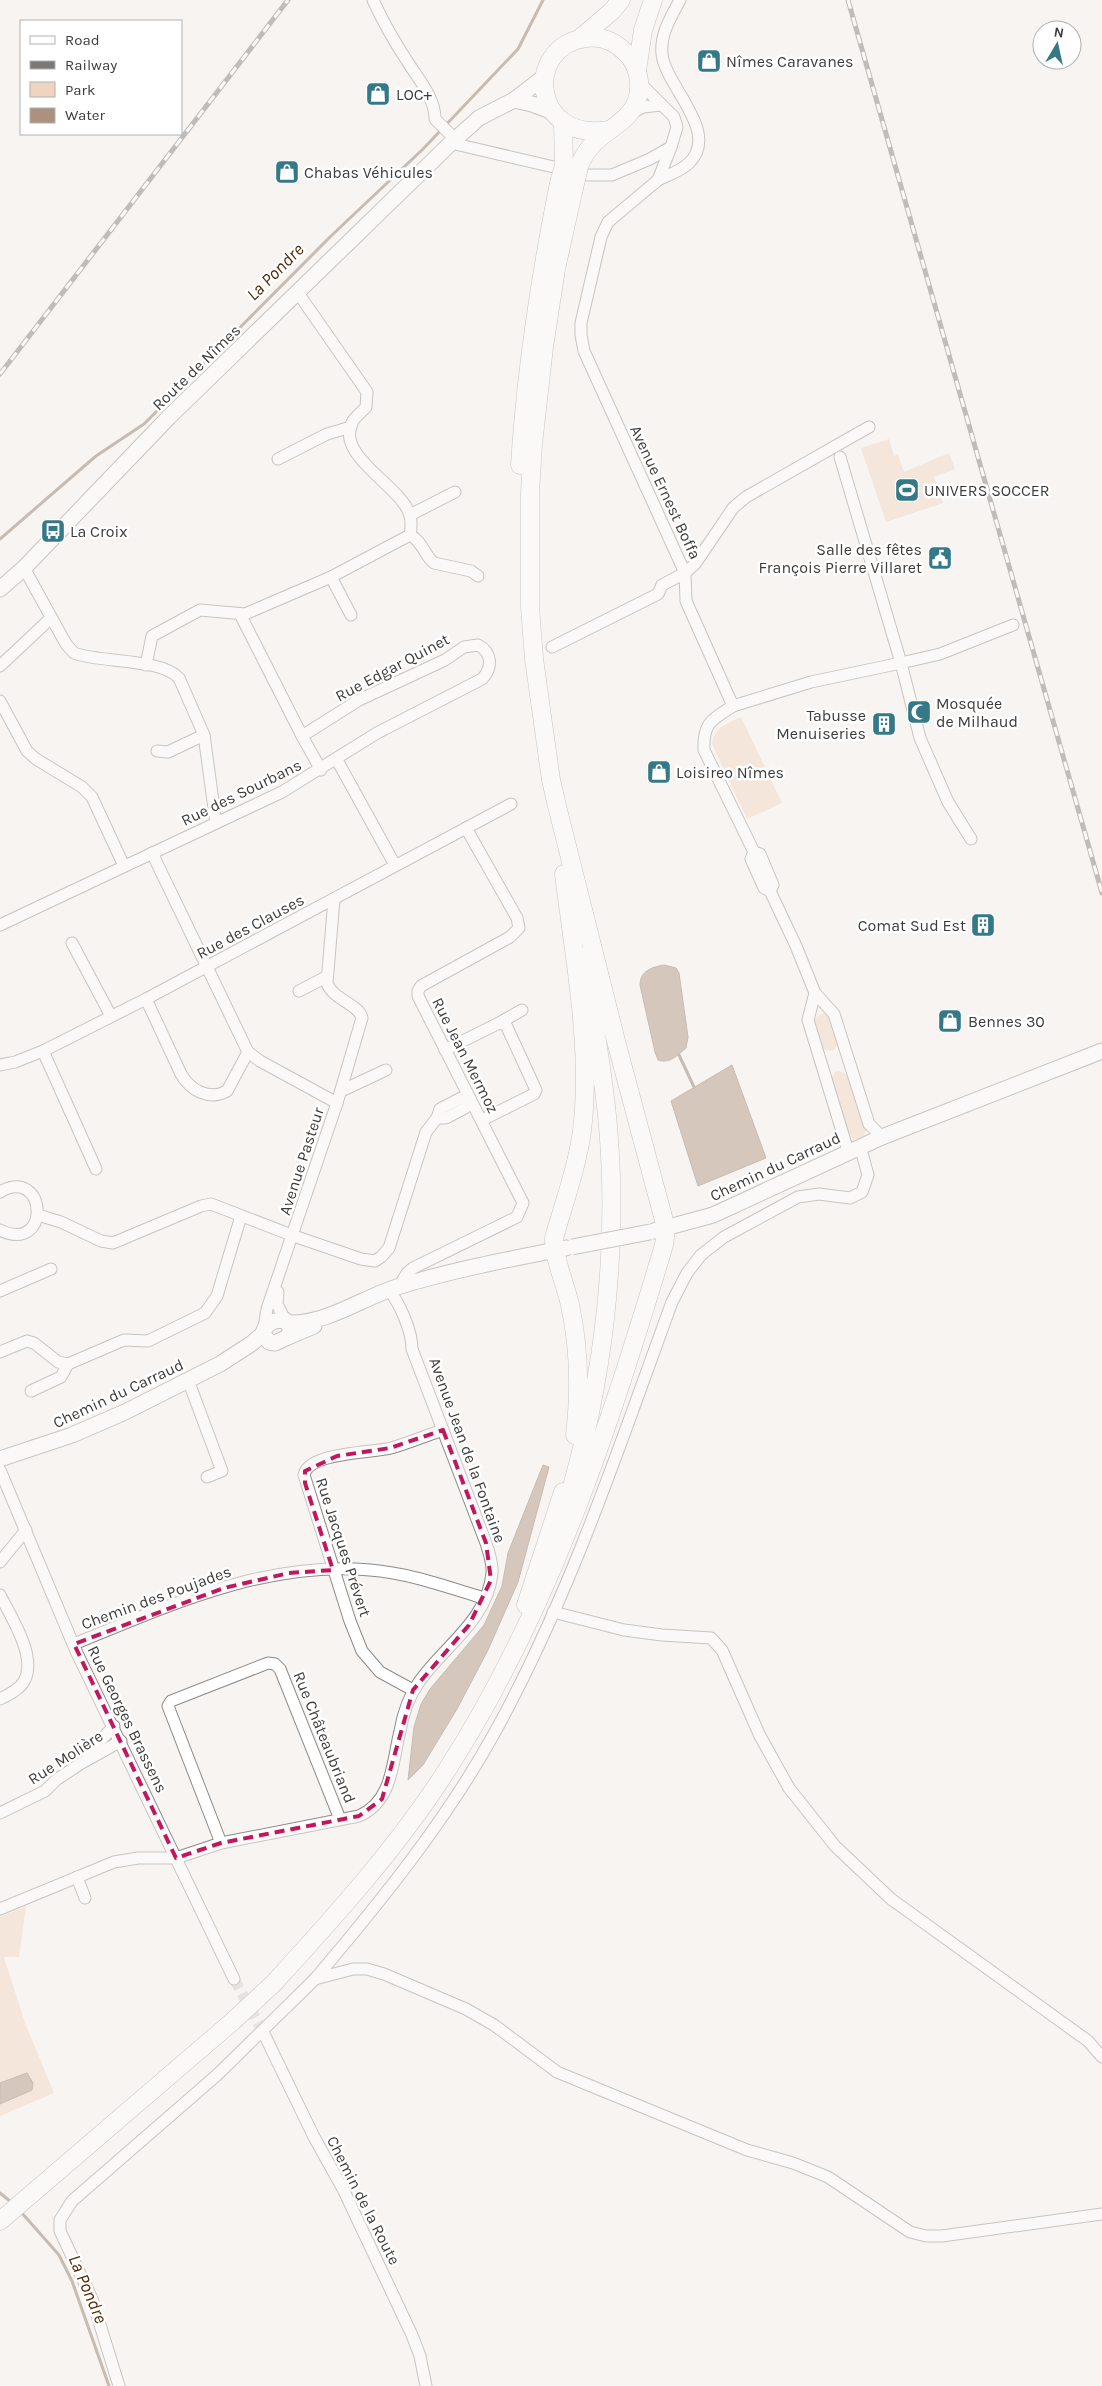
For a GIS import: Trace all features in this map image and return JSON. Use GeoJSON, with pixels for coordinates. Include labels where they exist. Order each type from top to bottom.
{"type":"FeatureCollection","features":[{"type":"Feature","properties":{"kind":"main road"},"geometry":{"type":"LineString","coordinates":[[578,39],[612,11],[621,0]]}},
{"type":"Feature","properties":{"kind":"main road"},"geometry":{"type":"LineString","coordinates":[[571,166],[583,156],[593,142],[608,130],[620,124],[630,114],[637,100],[643,30],[653,0]]}},
{"type":"Feature","properties":{"kind":"main road"},"geometry":{"type":"LineString","coordinates":[[2,2220],[233,2021],[274,1983],[386,1856],[445,1774],[501,1674],[547,1583],[594,1462],[664,1245],[658,1230],[617,1045],[551,780],[543,756],[526,654],[520,580],[519,470],[531,338],[571,166],[558,118],[544,89],[544,77],[548,64],[566,44],[578,39],[593,37],[614,43],[631,57],[638,77]]}},
{"type":"Feature","properties":{"kind":"main road"},"geometry":{"type":"LineString","coordinates":[[558,118],[577,130],[592,132],[608,130]]}},
{"type":"Feature","properties":{"kind":"main road"},"geometry":{"type":"LineString","coordinates":[[501,1674],[555,1522],[573,1450],[577,1422],[578,1367],[575,1334],[564,1278],[554,1251],[554,1238],[579,1149],[586,1082],[578,979],[557,806]]}},
{"type":"Feature","properties":{"kind":"main road"},"geometry":{"type":"LineString","coordinates":[[501,1674],[540,1585],[572,1486],[596,1376],[610,1256],[610,1195],[606,1105],[584,953],[557,806]]}},
{"type":"Feature","properties":{"kind":"street"},"geometry":{"type":"LineString","coordinates":[[373,0],[382,21],[429,95],[435,108],[435,119],[452,138],[551,168],[598,176],[628,169],[671,147]]}},
{"type":"Feature","properties":{"kind":"street"},"geometry":{"type":"LineString","coordinates":[[658,180],[682,168],[692,159],[698,141],[692,116],[665,66],[662,56],[664,32],[680,0]]}},
{"type":"Feature","properties":{"kind":"street","name":"Route de Nîmes"},"geometry":{"type":"LineString","coordinates":[[0,589],[24,568],[169,417],[298,293],[452,138],[487,112],[514,100],[544,77]]}},
{"type":"Feature","properties":{"kind":"street"},"geometry":{"type":"LineString","coordinates":[[638,77],[677,123],[692,116]]}},
{"type":"Feature","properties":{"kind":"street"},"geometry":{"type":"LineString","coordinates":[[514,100],[532,104],[558,118]]}},
{"type":"Feature","properties":{"kind":"street"},"geometry":{"type":"LineString","coordinates":[[630,114],[643,106],[661,105]]}},
{"type":"Feature","properties":{"kind":"street","name":"Avenue Ernest Boffa"},"geometry":{"type":"LineString","coordinates":[[677,123],[676,132],[658,180],[608,222],[601,237],[581,335],[584,351],[685,573],[686,601],[734,706]]}},
{"type":"Feature","properties":{"kind":"street"},"geometry":{"type":"LineString","coordinates":[[298,293],[367,392],[366,407],[350,427],[354,450],[359,458],[389,486],[410,515],[410,536]]}},
{"type":"Feature","properties":{"kind":"street"},"geometry":{"type":"LineString","coordinates":[[278,459],[327,434],[350,427]]}},
{"type":"Feature","properties":{"kind":"street"},"geometry":{"type":"LineString","coordinates":[[552,647],[658,594],[662,585],[685,573],[695,564],[734,508],[746,497],[868,427]]}},
{"type":"Feature","properties":{"kind":"street"},"geometry":{"type":"LineString","coordinates":[[840,457],[901,663],[920,738],[948,802],[971,839]]}},
{"type":"Feature","properties":{"kind":"street"},"geometry":{"type":"LineString","coordinates":[[410,515],[455,492]]}},
{"type":"Feature","properties":{"kind":"street"},"geometry":{"type":"LineString","coordinates":[[410,536],[417,539],[434,563],[471,571],[478,576]]}},
{"type":"Feature","properties":{"kind":"street"},"geometry":{"type":"LineString","coordinates":[[146,665],[152,636],[172,623],[200,610],[240,614],[285,598],[331,577],[410,536]]}},
{"type":"Feature","properties":{"kind":"street"},"geometry":{"type":"LineString","coordinates":[[24,568],[66,644],[74,652],[168,670],[179,678],[204,735],[216,823]]}},
{"type":"Feature","properties":{"kind":"street"},"geometry":{"type":"LineString","coordinates":[[331,577],[351,615]]}},
{"type":"Feature","properties":{"kind":"street"},"geometry":{"type":"LineString","coordinates":[[240,614],[321,770]]}},
{"type":"Feature","properties":{"kind":"street"},"geometry":{"type":"LineString","coordinates":[[0,666],[51,618]]}},
{"type":"Feature","properties":{"kind":"street"},"geometry":{"type":"LineString","coordinates":[[882,1137],[869,1124],[834,1014],[814,993],[796,946],[770,891],[764,888],[751,860],[754,852],[704,750],[704,734],[707,726],[714,718],[734,706],[811,682],[940,654],[1013,626]]}},
{"type":"Feature","properties":{"kind":"street","name":"Rue Edgar Quinet"},"geometry":{"type":"LineString","coordinates":[[302,736],[359,700],[445,660],[469,645],[478,645],[486,651],[489,658],[488,673]]}},
{"type":"Feature","properties":{"kind":"street","name":"Rue des Sourbans"},"geometry":{"type":"LineString","coordinates":[[0,925],[282,792],[321,770],[377,733],[482,679],[488,673]]}},
{"type":"Feature","properties":{"kind":"street"},"geometry":{"type":"LineString","coordinates":[[0,701],[26,751],[82,787],[92,797],[124,866]]}},
{"type":"Feature","properties":{"kind":"street"},"geometry":{"type":"LineString","coordinates":[[157,751],[168,752],[204,735]]}},
{"type":"Feature","properties":{"kind":"street"},"geometry":{"type":"LineString","coordinates":[[337,760],[394,865]]}},
{"type":"Feature","properties":{"kind":"street","name":"Rue des Clauses"},"geometry":{"type":"LineString","coordinates":[[0,1064],[15,1062],[43,1051],[207,968],[394,865],[511,804]]}},
{"type":"Feature","properties":{"kind":"street","name":"Rue Jean Mermoz"},"geometry":{"type":"LineString","coordinates":[[394,1288],[412,1268],[510,1221],[521,1211],[522,1198],[482,1120],[469,1100],[418,996],[419,988],[510,937],[517,931],[519,925],[466,828]]}},
{"type":"Feature","properties":{"kind":"street"},"geometry":{"type":"LineString","coordinates":[[146,999],[184,1079],[197,1091],[211,1094],[227,1091],[248,1052],[152,853]]}},
{"type":"Feature","properties":{"kind":"street"},"geometry":{"type":"LineString","coordinates":[[334,899],[326,977],[332,992],[362,1016],[338,1103]]}},
{"type":"Feature","properties":{"kind":"street"},"geometry":{"type":"LineString","coordinates":[[72,943],[111,1016]]}},
{"type":"Feature","properties":{"kind":"street"},"geometry":{"type":"LineString","coordinates":[[299,991],[326,977]]}},
{"type":"Feature","properties":{"kind":"street"},"geometry":{"type":"LineString","coordinates":[[119,2386],[92,2300],[62,2237],[60,2220],[72,2201],[217,2076],[315,1979],[382,1899],[458,1794],[502,1718],[553,1612],[595,1513],[672,1302],[687,1273],[713,1244],[792,1200],[813,1194],[850,1198],[862,1192],[868,1175],[854,1148],[808,1020],[814,993]]}},
{"type":"Feature","properties":{"kind":"street"},"geometry":{"type":"LineString","coordinates":[[445,1050],[522,1010]]}},
{"type":"Feature","properties":{"kind":"street"},"geometry":{"type":"LineString","coordinates":[[482,1120],[534,1094],[536,1090],[506,1025],[499,1023]]}},
{"type":"Feature","properties":{"kind":"street"},"geometry":{"type":"LineString","coordinates":[[43,1051],[96,1169]]}},
{"type":"Feature","properties":{"kind":"street","name":"Chemin du Carraud"},"geometry":{"type":"LineString","coordinates":[[0,1459],[84,1431],[220,1364],[251,1344],[277,1331],[316,1326],[365,1300],[394,1288],[469,1269],[658,1230],[713,1215],[741,1204],[854,1148],[1102,1051]]}},
{"type":"Feature","properties":{"kind":"street","name":"Avenue Pasteur"},"geometry":{"type":"LineString","coordinates":[[248,1052],[260,1061],[338,1103],[279,1280],[264,1319],[277,1331]]}},
{"type":"Feature","properties":{"kind":"street"},"geometry":{"type":"LineString","coordinates":[[341,1091],[386,1070]]}},
{"type":"Feature","properties":{"kind":"street"},"geometry":{"type":"LineString","coordinates":[[38,1215],[61,1222],[101,1241],[113,1244],[206,1204],[217,1206],[294,1236],[368,1261],[381,1258],[389,1248],[424,1136],[436,1120],[440,1109],[461,1098],[469,1100]]}},
{"type":"Feature","properties":{"kind":"street"},"geometry":{"type":"LineString","coordinates":[[0,1192],[13,1187],[26,1190],[36,1201],[38,1215],[35,1224],[28,1231],[19,1234],[9,1234],[0,1230]]}},
{"type":"Feature","properties":{"kind":"street"},"geometry":{"type":"LineString","coordinates":[[0,1352],[27,1341],[34,1343],[58,1362],[68,1364],[124,1340],[148,1341],[205,1313],[217,1296],[241,1216]]}},
{"type":"Feature","properties":{"kind":"street"},"geometry":{"type":"LineString","coordinates":[[0,1291],[51,1269]]}},
{"type":"Feature","properties":{"kind":"street","name":"Avenue Pasteur"},"geometry":{"type":"LineString","coordinates":[[277,1331],[279,1280]]}},
{"type":"Feature","properties":{"kind":"street","name":"Avenue Jean de la Fontaine"},"geometry":{"type":"LineString","coordinates":[[0,1909],[114,1862],[138,1858],[176,1858],[221,1843],[367,1812],[378,1804],[386,1793],[402,1723],[413,1690],[464,1632],[484,1598],[491,1580],[491,1560],[486,1543],[412,1349],[412,1340],[397,1303],[394,1288]]}},
{"type":"Feature","properties":{"kind":"street"},"geometry":{"type":"LineString","coordinates":[[31,1391],[61,1377],[68,1364]]}},
{"type":"Feature","properties":{"kind":"street"},"geometry":{"type":"LineString","coordinates":[[188,1380],[222,1471],[207,1477]]}},
{"type":"Feature","properties":{"kind":"street","name":"Rue Jacques Prévert"},"geometry":{"type":"LineString","coordinates":[[413,1690],[380,1672],[365,1655],[355,1636],[305,1484],[305,1471],[312,1466],[337,1456],[390,1448],[443,1430]]}},
{"type":"Feature","properties":{"kind":"street","name":"Rue Georges Brassens"},"geometry":{"type":"LineString","coordinates":[[0,1470],[74,1644],[234,1978]]}},
{"type":"Feature","properties":{"kind":"street"},"geometry":{"type":"LineString","coordinates":[[0,1562],[26,1530]]}},
{"type":"Feature","properties":{"kind":"street","name":"Chemin des Poujades"},"geometry":{"type":"LineString","coordinates":[[74,1644],[161,1609],[224,1588],[289,1573],[333,1570],[386,1572],[484,1598]]}},
{"type":"Feature","properties":{"kind":"street"},"geometry":{"type":"LineString","coordinates":[[0,1595],[23,1644],[28,1668],[19,1688],[0,1699]]}},
{"type":"Feature","properties":{"kind":"street"},"geometry":{"type":"LineString","coordinates":[[553,1612],[624,1630],[711,1638],[722,1650],[760,1736],[789,1788],[835,1846],[891,1899],[1088,2041],[1102,2057]]}},
{"type":"Feature","properties":{"kind":"street","name":"Rue Châteaubriand"},"geometry":{"type":"LineString","coordinates":[[221,1843],[168,1706],[171,1701],[268,1663],[275,1664],[280,1669],[340,1819]]}},
{"type":"Feature","properties":{"kind":"street"},"geometry":{"type":"LineString","coordinates":[[84,1761],[114,1726]]}},
{"type":"Feature","properties":{"kind":"street","name":"Rue Molière"},"geometry":{"type":"LineString","coordinates":[[0,1812],[45,1791],[56,1780],[84,1761],[121,1741]]}},
{"type":"Feature","properties":{"kind":"street"},"geometry":{"type":"LineString","coordinates":[[77,1877],[85,1898]]}},
{"type":"Feature","properties":{"kind":"street"},"geometry":{"type":"LineString","coordinates":[[315,1979],[340,1971],[367,1969],[466,2009],[494,2026],[557,2072],[747,2150],[793,2162],[828,2177],[910,2232],[926,2236],[942,2236],[1102,2214]]}},
{"type":"Feature","properties":{"kind":"street","name":"Chemin de la Route"},"geometry":{"type":"LineString","coordinates":[[263,2032],[314,2137],[343,2189],[412,2335],[420,2356],[426,2386]]}},
{"type":"Feature","properties":{"kind":"highlighted area"},"geometry":{"type":"Polygon","coordinates":[[[443,1430],[486,1543],[491,1580],[469,1625],[413,1690],[382,1799],[359,1816],[221,1843],[176,1858],[74,1644],[224,1588],[289,1573],[333,1570],[305,1483],[305,1471],[337,1456],[390,1448],[443,1430]]]}},
{"type":"Feature","properties":{"kind":"green space","name":"UNIVERS SOCCER"},"geometry":{"type":"Polygon","coordinates":[[[889,439],[894,456],[898,455],[904,472],[949,453],[955,469],[934,477],[943,503],[886,522],[861,448],[889,439]]]}},
{"type":"Feature","properties":{"kind":"green space"},"geometry":{"type":"Polygon","coordinates":[[[741,717],[782,803],[747,819],[712,744],[718,730],[741,717]]]}},
{"type":"Feature","properties":{"kind":"green space"},"geometry":{"type":"Polygon","coordinates":[[[824,1013],[830,1016],[839,1044],[833,1051],[822,1049],[814,1024],[816,1017],[824,1013]]]}},
{"type":"Feature","properties":{"kind":"green space"},"geometry":{"type":"Polygon","coordinates":[[[839,1071],[849,1075],[867,1129],[864,1135],[857,1140],[849,1136],[831,1079],[835,1072],[839,1071]]]}},
{"type":"Feature","properties":{"kind":"green space"},"geometry":{"type":"Polygon","coordinates":[[[26,1906],[19,1957],[4,1957],[25,2023],[54,2093],[0,2116],[0,1917],[26,1906]]]}},
{"type":"Feature","properties":{"kind":"water"},"geometry":{"type":"Polygon","coordinates":[[[664,965],[676,968],[679,973],[688,1037],[686,1048],[673,1058],[662,1061],[658,1060],[655,1052],[640,985],[644,973],[664,965]]]}},
{"type":"Feature","properties":{"kind":"water"},"geometry":{"type":"Polygon","coordinates":[[[732,1065],[766,1158],[698,1186],[671,1101],[732,1065]]]}},
{"type":"Feature","properties":{"kind":"water"},"geometry":{"type":"Polygon","coordinates":[[[543,1465],[549,1467],[518,1582],[488,1650],[457,1709],[423,1765],[408,1780],[414,1727],[421,1704],[430,1689],[484,1625],[502,1586],[508,1553],[543,1465]]]}},
{"type":"Feature","properties":{"kind":"water"},"geometry":{"type":"Polygon","coordinates":[[[27,2073],[33,2083],[32,2090],[0,2104],[0,2083],[27,2073]]]}},
{"type":"Feature","properties":{"kind":"waterway","name":"La Pondre"},"geometry":{"type":"LineString","coordinates":[[0,539],[96,456],[144,424],[331,236],[423,149],[518,49],[543,0]]}},
{"type":"Feature","properties":{"kind":"waterway"},"geometry":{"type":"LineString","coordinates":[[679,1055],[694,1087]]}},
{"type":"Feature","properties":{"kind":"waterway","name":"La Pondre"},"geometry":{"type":"LineString","coordinates":[[0,2193],[11,2202]]}},
{"type":"Feature","properties":{"kind":"waterway","name":"La Pondre"},"geometry":{"type":"LineString","coordinates":[[21,2212],[59,2255],[72,2281],[109,2386]]}},
{"type":"Feature","properties":{"kind":"tunnel"},"geometry":{"type":"LineString","coordinates":[[234,1979],[263,2032]]}},
{"type":"Feature","properties":{"kind":"railway"},"geometry":{"type":"LineString","coordinates":[[0,374],[288,0]]}},
{"type":"Feature","properties":{"kind":"railway"},"geometry":{"type":"LineString","coordinates":[[848,0],[1102,893]]}},
{"type":"Feature","properties":{"kind":"place","name":"Nîmes Caravanes"},"geometry":{"type":"Point","coordinates":[709,61]}},
{"type":"Feature","properties":{"kind":"place","name":"LOC+"},"geometry":{"type":"Point","coordinates":[378,94]}},
{"type":"Feature","properties":{"kind":"place","name":"Chabas Véhicules"},"geometry":{"type":"Point","coordinates":[287,172]}},
{"type":"Feature","properties":{"kind":"place","name":"UNIVERS SOCCER"},"geometry":{"type":"Point","coordinates":[907,490]}},
{"type":"Feature","properties":{"kind":"place","name":"La Croix"},"geometry":{"type":"Point","coordinates":[53,531]}},
{"type":"Feature","properties":{"kind":"place","name":"Salle des fêtes François Pierre Villaret"},"geometry":{"type":"Point","coordinates":[940,558]}},
{"type":"Feature","properties":{"kind":"place","name":"Mosquée de Milhaud"},"geometry":{"type":"Point","coordinates":[919,712]}},
{"type":"Feature","properties":{"kind":"place","name":"Tabusse Menuiseries"},"geometry":{"type":"Point","coordinates":[884,724]}},
{"type":"Feature","properties":{"kind":"place","name":"Loisireo Nîmes"},"geometry":{"type":"Point","coordinates":[659,772]}},
{"type":"Feature","properties":{"kind":"place","name":"Comat Sud Est"},"geometry":{"type":"Point","coordinates":[983,925]}},
{"type":"Feature","properties":{"kind":"place","name":"Bennes 30"},"geometry":{"type":"Point","coordinates":[950,1021]}}]}
